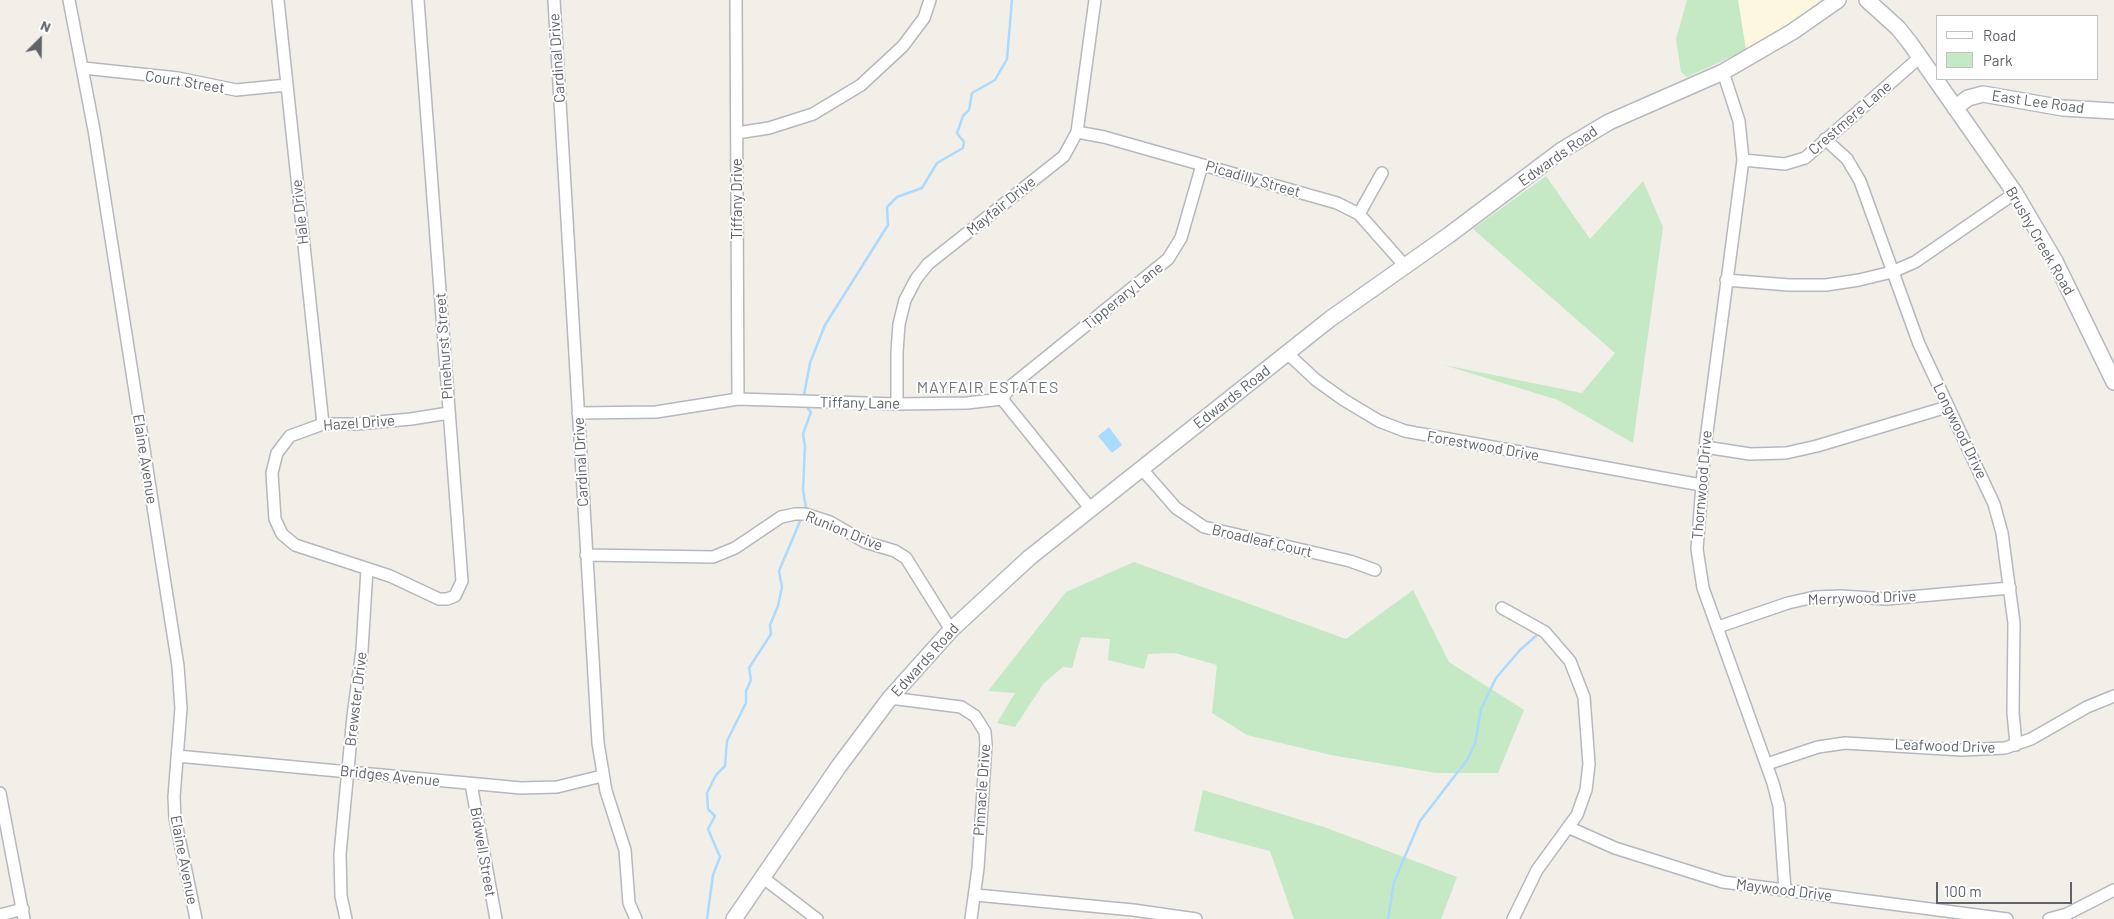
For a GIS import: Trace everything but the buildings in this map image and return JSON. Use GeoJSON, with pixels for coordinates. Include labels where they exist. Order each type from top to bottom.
{"type":"FeatureCollection","features":[{"type":"Feature","properties":{"kind":"main road","name":"Edwards Road"},"geometry":{"type":"LineString","coordinates":[[734,919],[839,766],[890,698],[951,630],[1029,558],[1330,319],[1584,135],[1723,72],[1790,33],[1838,0]]}},
{"type":"Feature","properties":{"kind":"main road"},"geometry":{"type":"LineString","coordinates":[[1867,0],[1898,28],[1954,108]]}},
{"type":"Feature","properties":{"kind":"main road","name":"East Lee Road"},"geometry":{"type":"LineString","coordinates":[[1954,108],[1968,98],[1983,94],[2063,108],[2114,112]]}},
{"type":"Feature","properties":{"kind":"main road","name":"Brushy Creek Road"},"geometry":{"type":"LineString","coordinates":[[1954,108],[2015,194],[2055,261],[2114,382]]}},
{"type":"Feature","properties":{"kind":"street","name":"Elaine Avenue"},"geometry":{"type":"LineString","coordinates":[[69,0],[94,130],[178,666],[180,708],[175,818],[196,919]]}},
{"type":"Feature","properties":{"kind":"street","name":"Hale Drive"},"geometry":{"type":"LineString","coordinates":[[278,0],[323,424]]}},
{"type":"Feature","properties":{"kind":"street","name":"Pinehurst Street"},"geometry":{"type":"LineString","coordinates":[[367,569],[390,576],[439,599],[451,598],[460,589],[462,574],[418,0]]}},
{"type":"Feature","properties":{"kind":"street","name":"Cardinal Drive"},"geometry":{"type":"LineString","coordinates":[[554,0],[598,743],[602,776],[625,850],[629,903],[636,919]]}},
{"type":"Feature","properties":{"kind":"street","name":"Tiffany Drive"},"geometry":{"type":"LineString","coordinates":[[736,0],[738,399]]}},
{"type":"Feature","properties":{"kind":"street"},"geometry":{"type":"LineString","coordinates":[[737,133],[769,128],[813,114],[861,85],[903,46],[924,18],[930,0]]}},
{"type":"Feature","properties":{"kind":"street","name":"Mayfair Drive"},"geometry":{"type":"LineString","coordinates":[[897,404],[896,352],[899,324],[905,300],[916,279],[928,264],[1064,156],[1077,132],[1095,0]]}},
{"type":"Feature","properties":{"kind":"street","name":"Crestmere Lane"},"geometry":{"type":"LineString","coordinates":[[1743,160],[1793,163],[1811,153],[1920,57]]}},
{"type":"Feature","properties":{"kind":"street","name":"Court Street"},"geometry":{"type":"LineString","coordinates":[[83,68],[178,78],[236,90],[287,85]]}},
{"type":"Feature","properties":{"kind":"street","name":"Thornwood Drive"},"geometry":{"type":"LineString","coordinates":[[1723,72],[1739,121],[1743,160],[1705,447],[1697,533],[1698,567],[1703,588],[1767,764],[1778,806],[1785,890]]}},
{"type":"Feature","properties":{"kind":"street","name":"Picadilly Street"},"geometry":{"type":"LineString","coordinates":[[1077,132],[1104,137],[1337,203],[1359,214],[1405,266]]}},
{"type":"Feature","properties":{"kind":"street","name":"Longwood Drive"},"geometry":{"type":"LineString","coordinates":[[1826,139],[1846,159],[1860,181],[1919,344],[1994,504],[2002,533],[2015,638],[2013,712],[2016,746]]}},
{"type":"Feature","properties":{"kind":"street","name":"Tipperary Lane"},"geometry":{"type":"LineString","coordinates":[[1002,399],[1011,386],[1168,259],[1181,238],[1202,165]]}},
{"type":"Feature","properties":{"kind":"street"},"geometry":{"type":"LineString","coordinates":[[1359,214],[1382,173]]}},
{"type":"Feature","properties":{"kind":"street"},"geometry":{"type":"LineString","coordinates":[[1726,280],[1788,286],[1826,285],[1892,272],[1915,262],[2015,194]]}},
{"type":"Feature","properties":{"kind":"street","name":"Forestwood Drive"},"geometry":{"type":"LineString","coordinates":[[1287,353],[1316,380],[1344,400],[1379,421],[1405,431],[1701,485]]}},
{"type":"Feature","properties":{"kind":"street","name":"Tiffany Lane"},"geometry":{"type":"LineString","coordinates":[[578,413],[656,412],[738,399],[897,404],[967,403],[1002,399]]}},
{"type":"Feature","properties":{"kind":"street"},"geometry":{"type":"LineString","coordinates":[[1002,399],[1090,508]]}},
{"type":"Feature","properties":{"kind":"street"},"geometry":{"type":"LineString","coordinates":[[1705,447],[1750,454],[1786,453],[1817,446],[1947,407]]}},
{"type":"Feature","properties":{"kind":"street","name":"Hazel Drive"},"geometry":{"type":"LineString","coordinates":[[367,569],[295,545],[282,534],[276,524],[272,473],[277,453],[286,440],[296,432],[323,424],[357,424],[411,420],[449,413]]}},
{"type":"Feature","properties":{"kind":"street","name":"Broadleaf Court"},"geometry":{"type":"LineString","coordinates":[[1141,468],[1176,508],[1204,527],[1350,561],[1375,570]]}},
{"type":"Feature","properties":{"kind":"street","name":"Runion Drive"},"geometry":{"type":"LineString","coordinates":[[586,555],[712,557],[734,548],[781,517],[806,514],[830,522],[865,542],[895,551],[906,558],[951,630]]}},
{"type":"Feature","properties":{"kind":"street","name":"Brewster Drive"},"geometry":{"type":"LineString","coordinates":[[346,919],[339,873],[347,771],[362,650],[367,569]]}},
{"type":"Feature","properties":{"kind":"street","name":"Merrywood Drive"},"geometry":{"type":"LineString","coordinates":[[1718,627],[1788,603],[1815,597],[1841,596],[1886,599],[2010,588]]}},
{"type":"Feature","properties":{"kind":"street"},"geometry":{"type":"LineString","coordinates":[[1502,608],[1539,628],[1553,639],[1570,661],[1580,684],[1586,719],[1588,777],[1582,804],[1570,828],[1537,870],[1524,892],[1513,919]]}},
{"type":"Feature","properties":{"kind":"street","name":"Leafwood Drive"},"geometry":{"type":"LineString","coordinates":[[1767,764],[1818,747],[1845,743],[1976,750],[2016,746],[2087,707],[2114,696]]}},
{"type":"Feature","properties":{"kind":"street","name":"Pinnacle Drive"},"geometry":{"type":"LineString","coordinates":[[890,698],[961,708],[975,716],[982,726],[986,744],[976,895],[971,919]]}},
{"type":"Feature","properties":{"kind":"street","name":"Bridges Avenue"},"geometry":{"type":"LineString","coordinates":[[177,756],[471,784],[546,789],[602,776]]}},
{"type":"Feature","properties":{"kind":"street","name":"Bidwell Street"},"geometry":{"type":"LineString","coordinates":[[471,784],[496,919]]}},
{"type":"Feature","properties":{"kind":"street"},"geometry":{"type":"LineString","coordinates":[[0,794],[24,914],[0,915]]}},
{"type":"Feature","properties":{"kind":"street","name":"Maywood Drive"},"geometry":{"type":"LineString","coordinates":[[1570,828],[1615,848],[1703,876],[1739,885],[2007,919]]}},
{"type":"Feature","properties":{"kind":"street"},"geometry":{"type":"LineString","coordinates":[[762,878],[817,919]]}},
{"type":"Feature","properties":{"kind":"street"},"geometry":{"type":"LineString","coordinates":[[2049,919],[2067,914],[2114,890]]}},
{"type":"Feature","properties":{"kind":"street"},"geometry":{"type":"LineString","coordinates":[[976,895],[1133,910],[1196,919]]}},
{"type":"Feature","properties":{"kind":"shaded area"},"geometry":{"type":"Polygon","coordinates":[[[1738,0],[1818,0],[1817,6],[1801,19],[1746,50],[1738,0]]]}},
{"type":"Feature","properties":{"kind":"green space"},"geometry":{"type":"Polygon","coordinates":[[[1687,0],[1738,0],[1746,50],[1687,77],[1681,72],[1676,39],[1687,0]]]}},
{"type":"Feature","properties":{"kind":"green space"},"geometry":{"type":"Polygon","coordinates":[[[1546,176],[1590,239],[1643,181],[1663,227],[1633,443],[1558,400],[1444,365],[1582,393],[1615,353],[1473,229],[1546,176]]]}},
{"type":"Feature","properties":{"kind":"green space"},"geometry":{"type":"Polygon","coordinates":[[[1134,562],[1346,639],[1413,590],[1449,662],[1524,710],[1498,773],[1436,773],[1331,755],[1247,735],[1212,713],[1217,665],[1175,653],[1148,654],[1144,669],[1108,660],[1110,639],[1081,637],[1072,668],[1063,667],[1044,683],[1015,727],[997,723],[1015,693],[988,691],[1066,592],[1134,562]]]}},
{"type":"Feature","properties":{"kind":"green space"},"geometry":{"type":"Polygon","coordinates":[[[1203,790],[1324,827],[1457,877],[1441,919],[1294,919],[1270,851],[1194,831],[1203,790]]]}},
{"type":"Feature","properties":{"kind":"water"},"geometry":{"type":"Polygon","coordinates":[[[1109,427],[1122,445],[1112,453],[1098,436],[1109,427]]]}},
{"type":"Feature","properties":{"kind":"waterway"},"geometry":{"type":"LineString","coordinates":[[804,395],[810,363],[825,325],[888,225],[887,207],[897,197],[922,188],[937,163],[963,148],[964,142],[957,133],[963,116],[969,110],[972,93],[995,80],[1007,59],[1012,0]]}},
{"type":"Feature","properties":{"kind":"waterway"},"geometry":{"type":"LineString","coordinates":[[806,508],[803,490],[805,446],[803,434],[811,412],[808,409]]}},
{"type":"Feature","properties":{"kind":"waterway"},"geometry":{"type":"LineString","coordinates":[[707,919],[713,875],[720,857],[708,829],[715,816],[708,809],[707,793],[716,775],[725,766],[727,741],[746,703],[746,691],[751,680],[749,668],[771,634],[770,625],[778,606],[782,587],[779,571],[801,519]]}},
{"type":"Feature","properties":{"kind":"waterway"},"geometry":{"type":"LineString","coordinates":[[1388,919],[1394,882],[1420,821],[1467,760],[1475,744],[1481,709],[1496,678],[1520,650],[1537,635]]}},
{"type":"Feature","properties":{"kind":"district","name":"MAYFAIR ESTATES"},"geometry":{"type":"Point","coordinates":[988,388]}}]}
